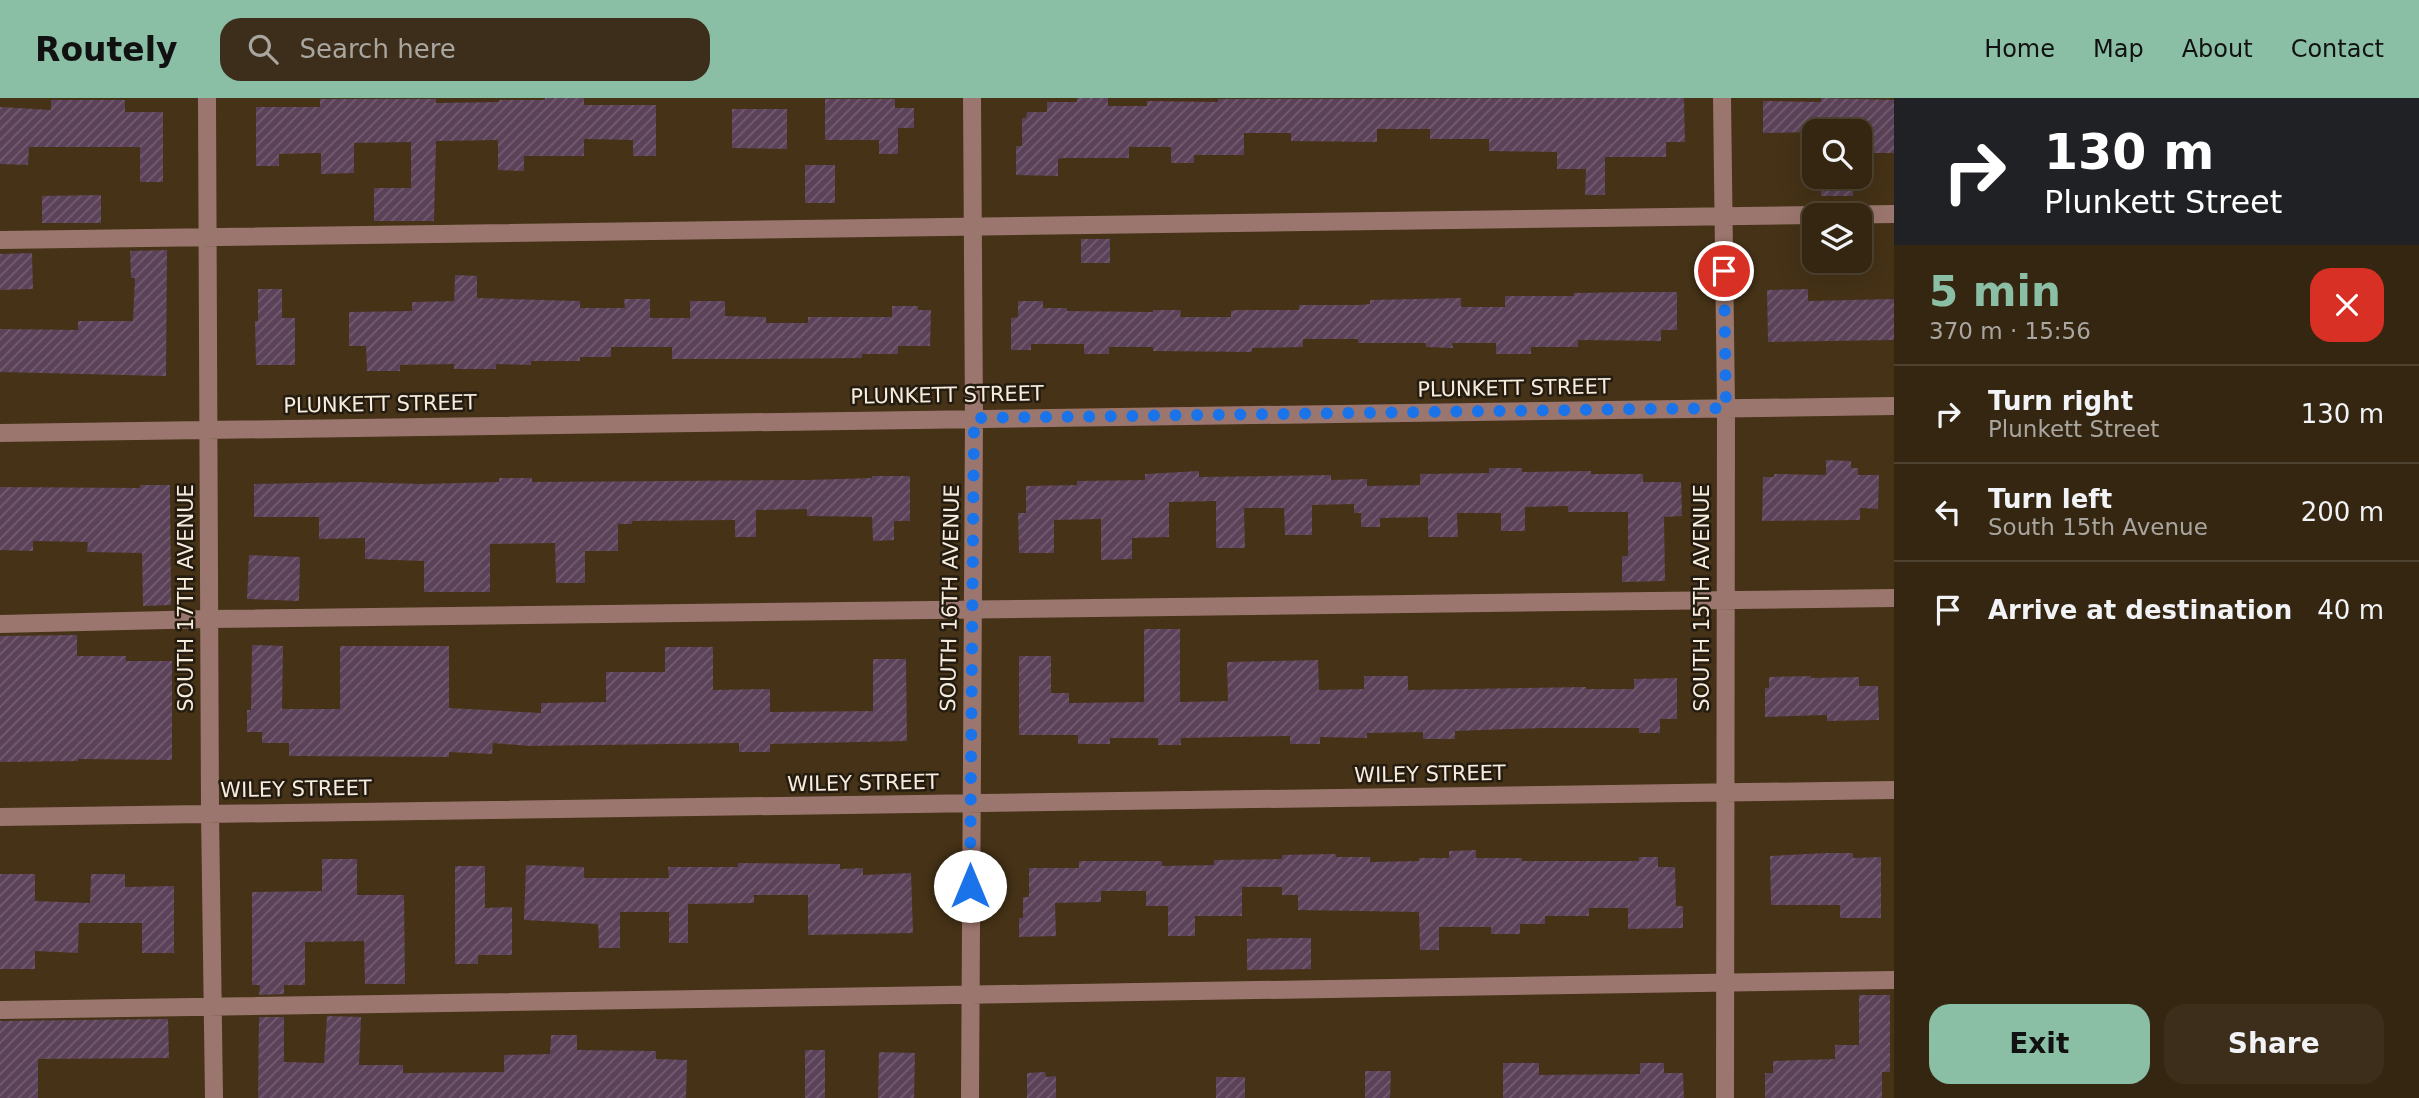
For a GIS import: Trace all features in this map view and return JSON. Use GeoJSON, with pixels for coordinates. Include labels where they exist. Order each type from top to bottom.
{"type":"FeatureCollection","features":[{"type":"Feature","properties":{"kind":"street","name":"SOUTH 17TH AVENUE"},"geometry":{"type":"LineString","coordinates":[[207,98],[214,1098]]}},
{"type":"Feature","properties":{"kind":"street","name":"SOUTH 16TH AVENUE"},"geometry":{"type":"LineString","coordinates":[[970,1098],[974,418],[972,98]]}},
{"type":"Feature","properties":{"kind":"street","name":"SOUTH 15TH AVENUE"},"geometry":{"type":"LineString","coordinates":[[1722,98],[1726,408],[1725,1098]]}},
{"type":"Feature","properties":{"kind":"street"},"geometry":{"type":"LineString","coordinates":[[0,240],[1894,214]]}},
{"type":"Feature","properties":{"kind":"street","name":"PLUNKETT STREET"},"geometry":{"type":"LineString","coordinates":[[0,433],[1894,406]]}},
{"type":"Feature","properties":{"kind":"street"},"geometry":{"type":"LineString","coordinates":[[0,624],[209,619],[1894,598]]}},
{"type":"Feature","properties":{"kind":"street","name":"WILEY STREET"},"geometry":{"type":"LineString","coordinates":[[0,817],[1894,790]]}},
{"type":"Feature","properties":{"kind":"street"},"geometry":{"type":"LineString","coordinates":[[0,1010],[1894,980]]}},
{"type":"Feature","properties":{"kind":"building"},"geometry":{"type":"Polygon","coordinates":[[[584,98],[584,105],[656,105],[656,156],[633,156],[633,140],[584,139],[584,156],[524,156],[524,171],[498,170],[498,140],[436,141],[434,221],[374,221],[374,188],[411,188],[411,142],[354,143],[354,173],[321,174],[321,153],[279,154],[279,166],[256,166],[256,107],[320,107],[320,99],[436,99],[436,103],[584,98]]]}},
{"type":"Feature","properties":{"kind":"building"},"geometry":{"type":"Polygon","coordinates":[[[1077,98],[1108,98],[1108,106],[1147,106],[1147,101],[1218,102],[1218,99],[1684,98],[1685,142],[1666,142],[1666,157],[1605,157],[1605,195],[1585,195],[1586,169],[1557,169],[1557,152],[1489,151],[1489,139],[1430,139],[1430,129],[1377,129],[1377,142],[1291,141],[1291,133],[1244,133],[1244,155],[1194,155],[1194,163],[1171,163],[1171,147],[1129,147],[1129,158],[1058,159],[1058,176],[1016,175],[1016,146],[1022,146],[1022,118],[1026,118],[1027,112],[1047,112],[1047,102],[1077,102],[1077,98]]]}},
{"type":"Feature","properties":{"kind":"building"},"geometry":{"type":"Polygon","coordinates":[[[1821,98],[1894,100],[1894,153],[1872,153],[1872,119],[1802,119],[1802,132],[1763,133],[1763,101],[1821,102],[1821,98]]]}},
{"type":"Feature","properties":{"kind":"building"},"geometry":{"type":"Polygon","coordinates":[[[825,99],[895,99],[895,108],[914,108],[914,128],[898,128],[898,154],[879,154],[879,140],[825,140],[825,99]]]}},
{"type":"Feature","properties":{"kind":"building"},"geometry":{"type":"Polygon","coordinates":[[[51,100],[125,100],[125,112],[163,112],[163,182],[140,182],[140,147],[29,147],[28,165],[0,164],[0,107],[51,110],[51,100]]]}},
{"type":"Feature","properties":{"kind":"building"},"geometry":{"type":"Polygon","coordinates":[[[732,109],[787,109],[787,149],[732,148],[732,109]]]}},
{"type":"Feature","properties":{"kind":"building"},"geometry":{"type":"Polygon","coordinates":[[[805,165],[835,165],[835,203],[805,203],[805,165]]]}},
{"type":"Feature","properties":{"kind":"building"},"geometry":{"type":"Polygon","coordinates":[[[1821,189],[1853,189],[1853,196],[1821,196],[1821,189]]]}},
{"type":"Feature","properties":{"kind":"building"},"geometry":{"type":"Polygon","coordinates":[[[101,195],[101,223],[42,223],[42,196],[101,195]]]}},
{"type":"Feature","properties":{"kind":"building"},"geometry":{"type":"Polygon","coordinates":[[[1081,239],[1110,239],[1110,263],[1081,263],[1081,239]]]}},
{"type":"Feature","properties":{"kind":"building"},"geometry":{"type":"Polygon","coordinates":[[[167,250],[166,376],[0,372],[0,329],[78,330],[78,321],[133,321],[135,278],[131,278],[130,251],[167,250]]]}},
{"type":"Feature","properties":{"kind":"building"},"geometry":{"type":"Polygon","coordinates":[[[32,253],[33,289],[0,290],[0,254],[32,253]]]}},
{"type":"Feature","properties":{"kind":"building"},"geometry":{"type":"Polygon","coordinates":[[[455,275],[477,276],[477,298],[580,301],[580,308],[625,308],[624,299],[650,299],[650,318],[690,318],[690,301],[725,301],[725,316],[766,317],[766,323],[808,323],[808,317],[892,317],[892,306],[918,306],[918,310],[931,310],[930,346],[898,346],[898,354],[862,354],[862,358],[754,359],[672,359],[672,347],[611,347],[611,357],[580,357],[580,361],[531,361],[531,365],[496,364],[496,369],[454,369],[454,364],[400,365],[400,371],[367,371],[366,346],[349,346],[349,312],[412,311],[412,302],[454,301],[455,275]]]}},
{"type":"Feature","properties":{"kind":"building"},"geometry":{"type":"Polygon","coordinates":[[[258,289],[282,289],[282,318],[295,318],[295,365],[256,365],[255,321],[258,321],[258,289]]]}},
{"type":"Feature","properties":{"kind":"building"},"geometry":{"type":"Polygon","coordinates":[[[1808,289],[1808,301],[1894,299],[1894,340],[1768,342],[1767,290],[1808,289]]]}},
{"type":"Feature","properties":{"kind":"building"},"geometry":{"type":"Polygon","coordinates":[[[1677,292],[1677,330],[1661,330],[1661,341],[1578,340],[1578,347],[1531,347],[1531,354],[1496,354],[1496,343],[1452,343],[1453,348],[1426,347],[1426,343],[1358,343],[1358,339],[1303,339],[1303,347],[1252,348],[1252,352],[1153,351],[1153,347],[1109,347],[1109,354],[1084,354],[1084,344],[1031,344],[1031,350],[1011,350],[1011,318],[1018,317],[1018,301],[1043,301],[1043,308],[1067,308],[1067,311],[1181,310],[1180,317],[1231,317],[1231,311],[1237,310],[1299,310],[1299,305],[1358,305],[1370,304],[1370,300],[1461,298],[1461,307],[1505,307],[1505,296],[1677,292]]]}},
{"type":"Feature","properties":{"kind":"building"},"geometry":{"type":"Polygon","coordinates":[[[1826,460],[1851,461],[1851,468],[1858,468],[1858,475],[1879,475],[1878,509],[1860,508],[1860,520],[1762,521],[1763,477],[1774,477],[1774,474],[1826,475],[1826,460]]]}},
{"type":"Feature","properties":{"kind":"building"},"geometry":{"type":"Polygon","coordinates":[[[1489,468],[1522,468],[1522,472],[1591,471],[1591,474],[1643,474],[1643,482],[1681,482],[1682,516],[1664,517],[1665,581],[1622,582],[1622,556],[1628,556],[1628,512],[1568,512],[1568,506],[1525,507],[1525,531],[1501,531],[1501,513],[1457,513],[1458,537],[1428,537],[1428,517],[1380,518],[1380,527],[1361,527],[1361,513],[1354,513],[1354,504],[1312,505],[1312,535],[1285,535],[1284,508],[1244,508],[1245,548],[1216,548],[1216,501],[1169,502],[1169,537],[1132,538],[1132,559],[1101,560],[1101,519],[1054,520],[1054,553],[1019,553],[1018,513],[1026,513],[1026,486],[1077,485],[1077,481],[1145,480],[1145,474],[1199,471],[1199,477],[1331,475],[1331,480],[1367,479],[1367,486],[1420,485],[1420,474],[1489,473],[1489,468]]]}},
{"type":"Feature","properties":{"kind":"building"},"geometry":{"type":"Polygon","coordinates":[[[910,476],[910,521],[894,521],[894,540],[873,541],[872,517],[807,516],[807,509],[756,510],[756,537],[735,537],[735,520],[632,521],[632,524],[618,524],[618,551],[585,551],[585,583],[556,583],[555,543],[490,544],[490,592],[424,592],[424,561],[365,559],[365,538],[319,539],[319,517],[254,517],[254,484],[423,484],[499,482],[499,478],[532,478],[532,482],[807,480],[910,476]]]}},
{"type":"Feature","properties":{"kind":"building"},"geometry":{"type":"Polygon","coordinates":[[[140,485],[170,485],[171,605],[143,606],[142,553],[87,552],[88,542],[33,541],[33,551],[0,550],[0,487],[140,488],[140,485]]]}},
{"type":"Feature","properties":{"kind":"building"},"geometry":{"type":"Polygon","coordinates":[[[249,555],[300,557],[299,601],[247,599],[249,555]]]}},
{"type":"Feature","properties":{"kind":"building"},"geometry":{"type":"Polygon","coordinates":[[[1144,629],[1180,629],[1180,702],[1228,701],[1227,662],[1318,660],[1319,690],[1364,689],[1364,676],[1408,676],[1408,690],[1586,687],[1634,689],[1634,679],[1677,678],[1677,719],[1660,719],[1660,733],[1639,733],[1639,728],[1543,728],[1455,731],[1455,739],[1423,739],[1423,732],[1367,733],[1367,738],[1320,737],[1320,744],[1290,744],[1290,736],[1181,738],[1181,745],[1158,745],[1158,738],[1110,738],[1110,744],[1078,744],[1078,735],[1019,735],[1019,656],[1051,656],[1051,693],[1069,693],[1069,703],[1144,702],[1144,629]]]}},
{"type":"Feature","properties":{"kind":"building"},"geometry":{"type":"Polygon","coordinates":[[[77,635],[77,656],[126,656],[126,661],[172,661],[172,760],[0,762],[0,636],[77,635]]]}},
{"type":"Feature","properties":{"kind":"building"},"geometry":{"type":"Polygon","coordinates":[[[252,645],[283,646],[282,709],[340,709],[340,646],[449,646],[449,708],[541,713],[541,703],[606,702],[606,672],[665,672],[665,647],[713,647],[713,690],[770,689],[770,712],[873,711],[873,659],[906,659],[907,741],[770,744],[770,752],[739,752],[739,743],[530,746],[493,743],[492,754],[449,752],[449,757],[289,756],[289,743],[262,743],[262,732],[247,732],[247,710],[251,710],[252,645]]]}},
{"type":"Feature","properties":{"kind":"building"},"geometry":{"type":"Polygon","coordinates":[[[1769,677],[1859,677],[1859,686],[1878,686],[1879,720],[1827,721],[1827,715],[1765,717],[1765,688],[1769,688],[1769,677]]]}},
{"type":"Feature","properties":{"kind":"building"},"geometry":{"type":"Polygon","coordinates":[[[1476,850],[1476,858],[1522,858],[1522,861],[1639,861],[1639,857],[1658,857],[1658,867],[1675,867],[1676,906],[1683,906],[1683,928],[1628,929],[1628,908],[1589,908],[1589,916],[1545,916],[1545,924],[1520,924],[1520,934],[1491,934],[1491,927],[1439,927],[1439,950],[1420,950],[1419,912],[1298,910],[1298,895],[1282,895],[1282,887],[1242,887],[1242,916],[1195,916],[1195,936],[1168,936],[1168,906],[1146,906],[1146,891],[1101,891],[1101,902],[1055,903],[1056,936],[1019,937],[1023,897],[1029,897],[1029,868],[1079,868],[1079,861],[1162,861],[1162,866],[1214,865],[1214,860],[1282,859],[1282,855],[1336,854],[1336,857],[1370,857],[1370,862],[1419,861],[1419,858],[1449,858],[1449,851],[1476,850]]]}},
{"type":"Feature","properties":{"kind":"building"},"geometry":{"type":"Polygon","coordinates":[[[1853,853],[1853,858],[1881,857],[1881,918],[1840,918],[1840,905],[1771,905],[1770,856],[1853,853]]]}},
{"type":"Feature","properties":{"kind":"building"},"geometry":{"type":"Polygon","coordinates":[[[322,859],[357,859],[357,895],[404,895],[405,984],[365,984],[364,941],[305,942],[305,985],[284,985],[284,994],[259,995],[260,985],[252,985],[252,892],[322,891],[322,859]]]}},
{"type":"Feature","properties":{"kind":"building"},"geometry":{"type":"Polygon","coordinates":[[[738,863],[840,864],[840,869],[863,868],[863,875],[911,873],[913,933],[808,935],[808,895],[754,895],[754,903],[688,904],[688,943],[669,943],[669,912],[620,912],[620,948],[599,948],[598,924],[524,920],[526,865],[584,867],[584,878],[669,878],[668,867],[738,867],[738,863]]]}},
{"type":"Feature","properties":{"kind":"building"},"geometry":{"type":"Polygon","coordinates":[[[455,866],[485,866],[485,908],[512,907],[512,955],[478,955],[478,964],[455,964],[455,866]]]}},
{"type":"Feature","properties":{"kind":"building"},"geometry":{"type":"Polygon","coordinates":[[[0,874],[35,874],[35,901],[90,903],[91,874],[125,874],[125,887],[174,886],[174,953],[142,953],[142,923],[79,923],[78,953],[35,951],[35,969],[0,969],[0,874]]]}},
{"type":"Feature","properties":{"kind":"building"},"geometry":{"type":"Polygon","coordinates":[[[1311,938],[1311,969],[1247,970],[1247,939],[1311,938]]]}},
{"type":"Feature","properties":{"kind":"building"},"geometry":{"type":"Polygon","coordinates":[[[1859,995],[1890,995],[1890,1072],[1882,1072],[1882,1098],[1765,1098],[1765,1073],[1773,1073],[1773,1061],[1835,1059],[1835,1045],[1859,1045],[1859,995]]]}},
{"type":"Feature","properties":{"kind":"building"},"geometry":{"type":"Polygon","coordinates":[[[327,1016],[361,1017],[359,1065],[403,1065],[403,1073],[504,1072],[504,1055],[550,1054],[551,1035],[577,1035],[577,1050],[656,1051],[656,1059],[687,1060],[686,1098],[258,1098],[259,1017],[284,1017],[284,1062],[324,1063],[327,1016]]]}},
{"type":"Feature","properties":{"kind":"building"},"geometry":{"type":"Polygon","coordinates":[[[168,1019],[169,1058],[38,1059],[38,1098],[0,1098],[0,1021],[168,1019]]]}},
{"type":"Feature","properties":{"kind":"building"},"geometry":{"type":"Polygon","coordinates":[[[805,1050],[825,1050],[825,1098],[805,1098],[805,1050]]]}},
{"type":"Feature","properties":{"kind":"building"},"geometry":{"type":"Polygon","coordinates":[[[879,1052],[915,1053],[914,1098],[878,1098],[879,1052]]]}},
{"type":"Feature","properties":{"kind":"building"},"geometry":{"type":"Polygon","coordinates":[[[1503,1063],[1539,1063],[1539,1075],[1640,1074],[1640,1063],[1664,1063],[1664,1073],[1683,1073],[1684,1098],[1503,1098],[1503,1063]]]}},
{"type":"Feature","properties":{"kind":"building"},"geometry":{"type":"Polygon","coordinates":[[[1365,1071],[1391,1071],[1390,1098],[1365,1098],[1365,1071]]]}},
{"type":"Feature","properties":{"kind":"building"},"geometry":{"type":"Polygon","coordinates":[[[1045,1072],[1046,1077],[1056,1076],[1056,1098],[1027,1098],[1027,1073],[1045,1072]]]}},
{"type":"Feature","properties":{"kind":"building"},"geometry":{"type":"Polygon","coordinates":[[[1216,1077],[1245,1077],[1245,1098],[1216,1098],[1216,1077]]]}},
{"type":"Feature","properties":{"kind":"route"},"geometry":{"type":"LineString","coordinates":[[970,886],[974,418],[1726,408],[1724,271]]}}]}
